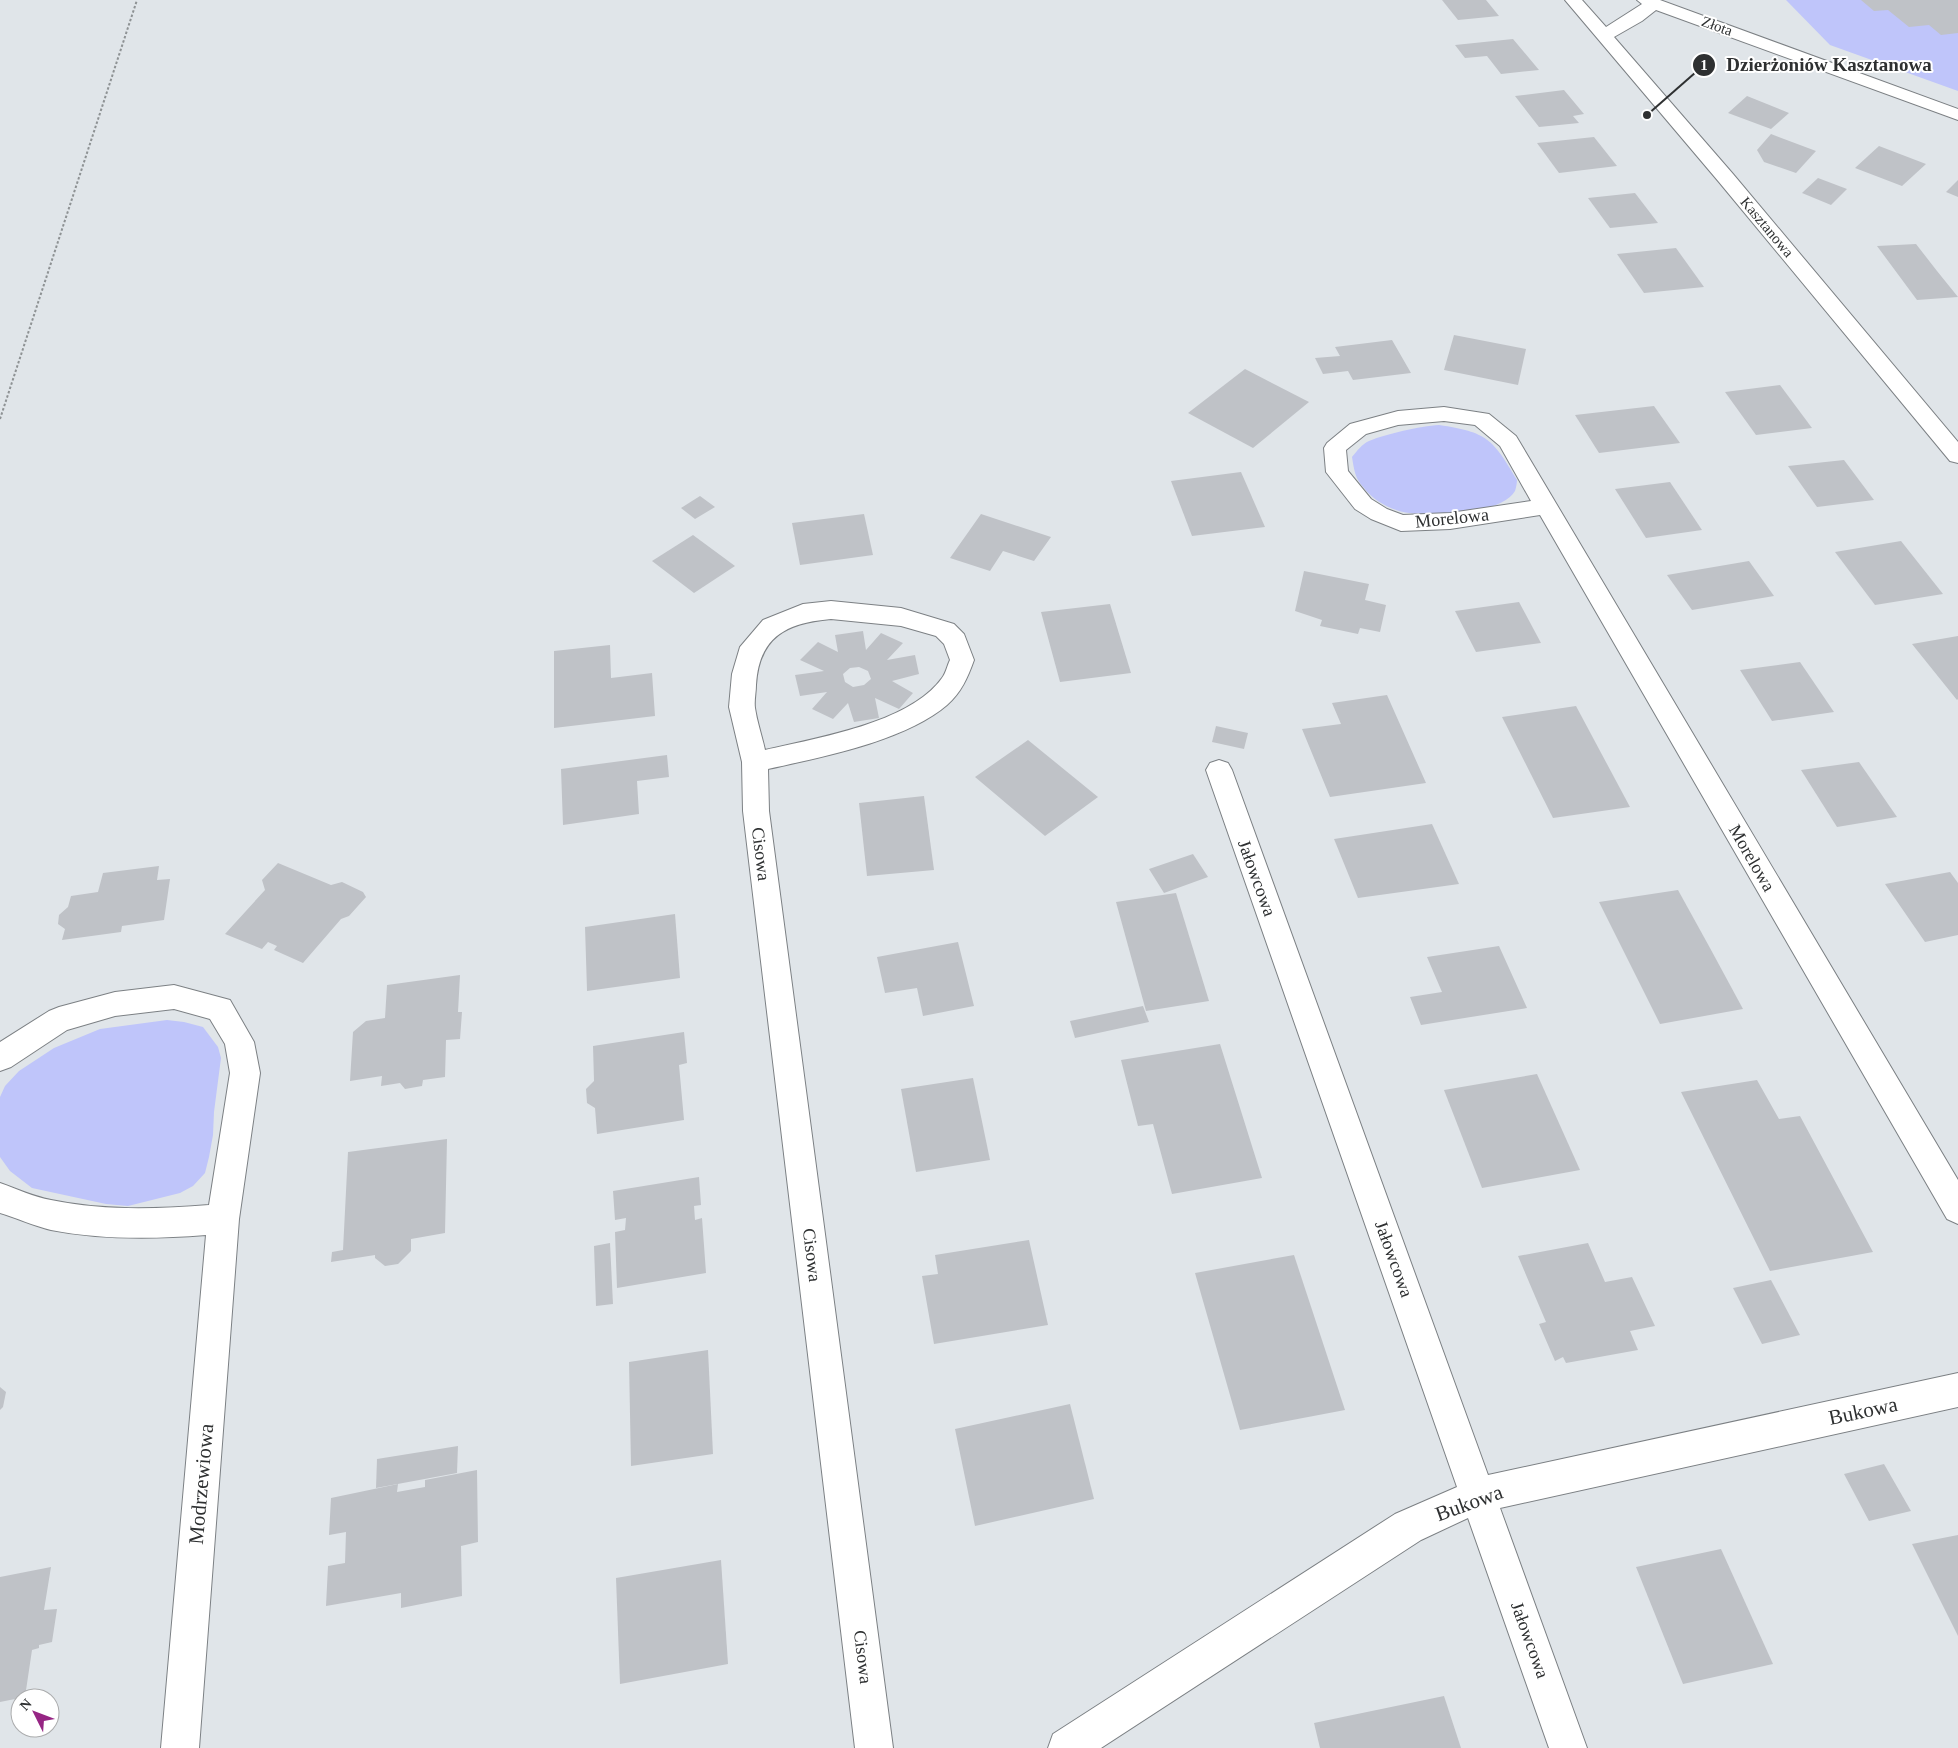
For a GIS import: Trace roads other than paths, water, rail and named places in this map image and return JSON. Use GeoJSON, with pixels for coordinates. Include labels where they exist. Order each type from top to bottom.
{"type":"FeatureCollection","features":[{"type":"Feature","properties":{"kind":"street","name":"Kasztanowa"},"geometry":{"type":"LineString","coordinates":[[1573,0],[1726,178],[1958,456]]}},
{"type":"Feature","properties":{"kind":"street"},"geometry":{"type":"LineString","coordinates":[[1603,36],[1636,17],[1650,2]]}},
{"type":"Feature","properties":{"kind":"street","name":"Złota"},"geometry":{"type":"LineString","coordinates":[[1650,2],[1958,115]]}},
{"type":"Feature","properties":{"kind":"street","name":"Morelowa"},"geometry":{"type":"LineString","coordinates":[[1546,506],[1450,521],[1401,523],[1379,514],[1363,504],[1337,472],[1335,448],[1358,429],[1398,418],[1444,414],[1481,419],[1508,441],[1958,1209]]}},
{"type":"Feature","properties":{"kind":"street","name":"Cisowa"},"geometry":{"type":"LineString","coordinates":[[755,762],[833,743],[899,722],[931,704],[953,682],[962,660],[955,640],[945,630],[901,617],[831,610],[803,613],[772,626],[752,647],[744,674],[742,707],[755,762],[756,811],[874,1748]]}},
{"type":"Feature","properties":{"kind":"street","name":"Jałowcowa"},"geometry":{"type":"LineString","coordinates":[[1219,770],[1568,1748]]}},
{"type":"Feature","properties":{"kind":"street","name":"Modrzewiowa"},"geometry":{"type":"LineString","coordinates":[[0,1058],[59,1020],[115,1004],[174,997],[220,1009],[239,1042],[246,1072],[223,1219],[180,1748]]}},
{"type":"Feature","properties":{"kind":"street"},"geometry":{"type":"LineString","coordinates":[[0,1198],[49,1214],[114,1224],[173,1224],[223,1219]]}},
{"type":"Feature","properties":{"kind":"street","name":"Bukowa"},"geometry":{"type":"LineString","coordinates":[[1067,1748],[1408,1527],[1478,1495],[1958,1390]]}},
{"type":"Feature","properties":{"kind":"place","name":"Dzierżoniów Kasztanowa"},"geometry":{"type":"Point","coordinates":[1647,115]}}]}
